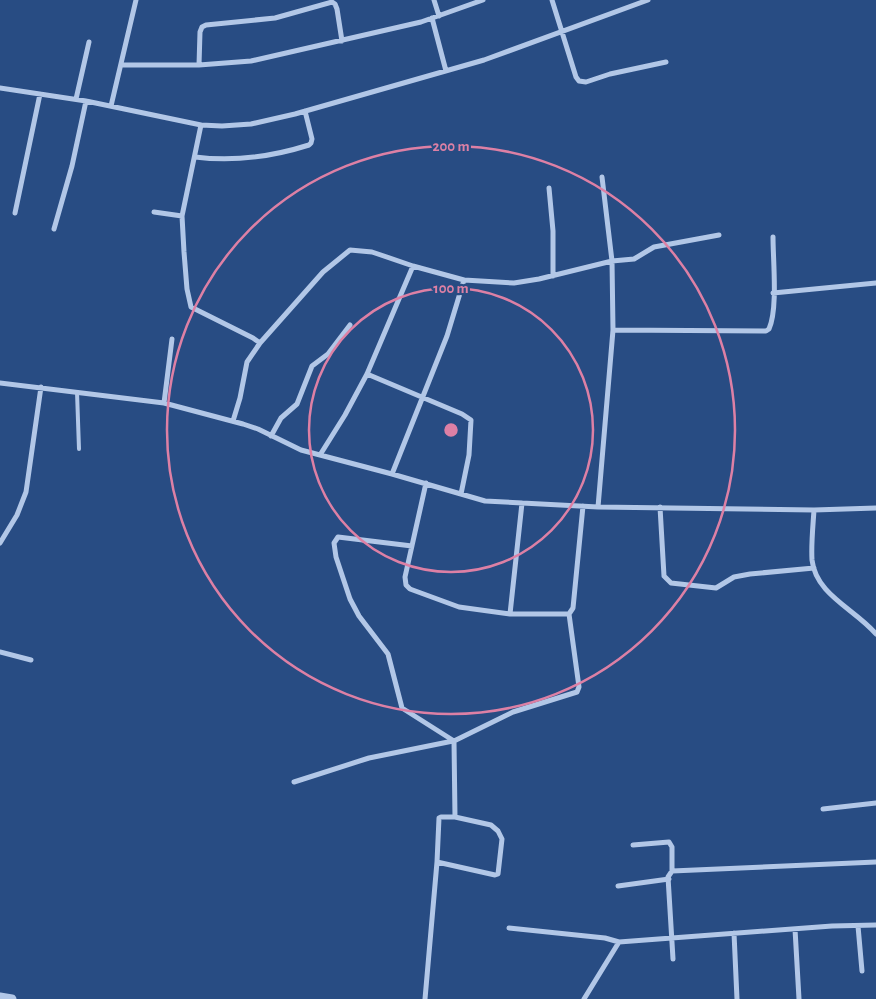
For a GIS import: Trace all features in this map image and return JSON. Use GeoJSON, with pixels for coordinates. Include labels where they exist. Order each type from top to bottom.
{"type":"FeatureCollection","features":[{"type":"Feature","properties":{"kind":"street"},"geometry":{"type":"LineString","coordinates":[[111,106],[136,0]]}},
{"type":"Feature","properties":{"kind":"street"},"geometry":{"type":"LineString","coordinates":[[434,0],[439,16]]}},
{"type":"Feature","properties":{"kind":"street"},"geometry":{"type":"LineString","coordinates":[[463,0],[465,7]]}},
{"type":"Feature","properties":{"kind":"street"},"geometry":{"type":"LineString","coordinates":[[121,65],[199,65],[251,61],[379,33],[439,16],[483,0]]}},
{"type":"Feature","properties":{"kind":"street"},"geometry":{"type":"LineString","coordinates":[[552,0],[576,77],[582,82],[666,62]]}},
{"type":"Feature","properties":{"kind":"street"},"geometry":{"type":"LineString","coordinates":[[0,88],[86,101],[201,125],[251,124],[305,111],[484,60],[648,0]]}},
{"type":"Feature","properties":{"kind":"street"},"geometry":{"type":"LineString","coordinates":[[199,65],[200,32],[202,27],[206,25],[275,18],[332,2],[337,8],[342,41]]}},
{"type":"Feature","properties":{"kind":"street"},"geometry":{"type":"LineString","coordinates":[[432,18],[446,71]]}},
{"type":"Feature","properties":{"kind":"street"},"geometry":{"type":"LineString","coordinates":[[76,100],[89,42]]}},
{"type":"Feature","properties":{"kind":"street"},"geometry":{"type":"LineString","coordinates":[[15,213],[40,94]]}},
{"type":"Feature","properties":{"kind":"street"},"geometry":{"type":"LineString","coordinates":[[54,229],[72,166],[86,101]]}},
{"type":"Feature","properties":{"kind":"street"},"geometry":{"type":"LineString","coordinates":[[194,156],[222,160],[248,159],[309,145],[312,139],[305,111]]}},
{"type":"Feature","properties":{"kind":"street"},"geometry":{"type":"LineString","coordinates":[[201,125],[182,216],[187,289],[191,307],[260,343]]}},
{"type":"Feature","properties":{"kind":"street"},"geometry":{"type":"LineString","coordinates":[[598,507],[613,330],[612,261],[602,177]]}},
{"type":"Feature","properties":{"kind":"street"},"geometry":{"type":"LineString","coordinates":[[549,188],[553,231],[553,276]]}},
{"type":"Feature","properties":{"kind":"street"},"geometry":{"type":"LineString","coordinates":[[154,212],[182,216]]}},
{"type":"Feature","properties":{"kind":"street"},"geometry":{"type":"LineString","coordinates":[[233,421],[240,398],[247,362],[260,343],[323,272],[350,250],[372,252],[464,280],[514,283],[553,276],[612,261],[634,259],[654,247],[719,235]]}},
{"type":"Feature","properties":{"kind":"street"},"geometry":{"type":"LineString","coordinates":[[613,330],[769,330],[772,321],[773,237]]}},
{"type":"Feature","properties":{"kind":"street"},"geometry":{"type":"LineString","coordinates":[[320,455],[345,415],[367,374],[413,266]]}},
{"type":"Feature","properties":{"kind":"street"},"geometry":{"type":"LineString","coordinates":[[392,474],[447,336],[464,280]]}},
{"type":"Feature","properties":{"kind":"street"},"geometry":{"type":"LineString","coordinates":[[773,293],[876,283]]}},
{"type":"Feature","properties":{"kind":"street"},"geometry":{"type":"LineString","coordinates":[[271,436],[282,418],[297,404],[312,366],[328,354],[350,325]]}},
{"type":"Feature","properties":{"kind":"street"},"geometry":{"type":"LineString","coordinates":[[164,403],[172,339]]}},
{"type":"Feature","properties":{"kind":"street"},"geometry":{"type":"LineString","coordinates":[[367,374],[462,414],[471,420],[469,455],[461,494]]}},
{"type":"Feature","properties":{"kind":"street"},"geometry":{"type":"LineString","coordinates":[[0,383],[164,403],[258,429],[301,450],[426,483],[485,501],[598,507],[814,510],[876,508]]}},
{"type":"Feature","properties":{"kind":"street"},"geometry":{"type":"LineString","coordinates":[[0,543],[17,515],[26,492],[41,387]]}},
{"type":"Feature","properties":{"kind":"street"},"geometry":{"type":"LineString","coordinates":[[426,483],[405,577],[406,584],[410,589],[459,606],[510,614],[569,614]]}},
{"type":"Feature","properties":{"kind":"street"},"geometry":{"type":"LineString","coordinates":[[510,614],[522,503]]}},
{"type":"Feature","properties":{"kind":"street"},"geometry":{"type":"LineString","coordinates":[[294,782],[369,758],[454,741],[513,712],[577,692],[580,687],[569,614],[573,608],[583,506]]}},
{"type":"Feature","properties":{"kind":"street"},"geometry":{"type":"LineString","coordinates":[[660,507],[664,576],[671,583],[716,588],[734,577],[814,568]]}},
{"type":"Feature","properties":{"kind":"street"},"geometry":{"type":"LineString","coordinates":[[814,510],[812,559],[820,584],[864,620],[876,634]]}},
{"type":"Feature","properties":{"kind":"street"},"geometry":{"type":"LineString","coordinates":[[412,546],[338,537],[334,543],[336,557],[350,599],[359,616],[388,654],[402,708],[454,741]]}},
{"type":"Feature","properties":{"kind":"street"},"geometry":{"type":"LineString","coordinates":[[0,652],[31,660]]}},
{"type":"Feature","properties":{"kind":"street"},"geometry":{"type":"LineString","coordinates":[[454,741],[455,818]]}},
{"type":"Feature","properties":{"kind":"street"},"geometry":{"type":"LineString","coordinates":[[823,809],[876,803]]}},
{"type":"Feature","properties":{"kind":"street"},"geometry":{"type":"LineString","coordinates":[[425,999],[437,862],[438,822],[441,817],[455,818],[491,826],[498,831],[502,840],[499,871],[495,875],[437,862]]}},
{"type":"Feature","properties":{"kind":"street"},"geometry":{"type":"LineString","coordinates":[[633,845],[671,843],[672,871],[669,875],[669,880],[674,959]]}},
{"type":"Feature","properties":{"kind":"street"},"geometry":{"type":"LineString","coordinates":[[672,871],[876,862]]}},
{"type":"Feature","properties":{"kind":"street"},"geometry":{"type":"LineString","coordinates":[[618,886],[669,880]]}},
{"type":"Feature","properties":{"kind":"street"},"geometry":{"type":"LineString","coordinates":[[509,928],[605,938],[620,942],[876,925]]}},
{"type":"Feature","properties":{"kind":"street"},"geometry":{"type":"LineString","coordinates":[[858,926],[862,971]]}},
{"type":"Feature","properties":{"kind":"street"},"geometry":{"type":"LineString","coordinates":[[794,929],[799,999]]}},
{"type":"Feature","properties":{"kind":"street"},"geometry":{"type":"LineString","coordinates":[[734,933],[737,999]]}},
{"type":"Feature","properties":{"kind":"street"},"geometry":{"type":"LineString","coordinates":[[584,999],[620,942]]}},
{"type":"Feature","properties":{"kind":"street"},"geometry":{"type":"LineString","coordinates":[[0,997],[12,999]]}},
{"type":"Feature","properties":{"kind":"lane"},"geometry":{"type":"LineString","coordinates":[[77,392],[79,449]]}}]}
